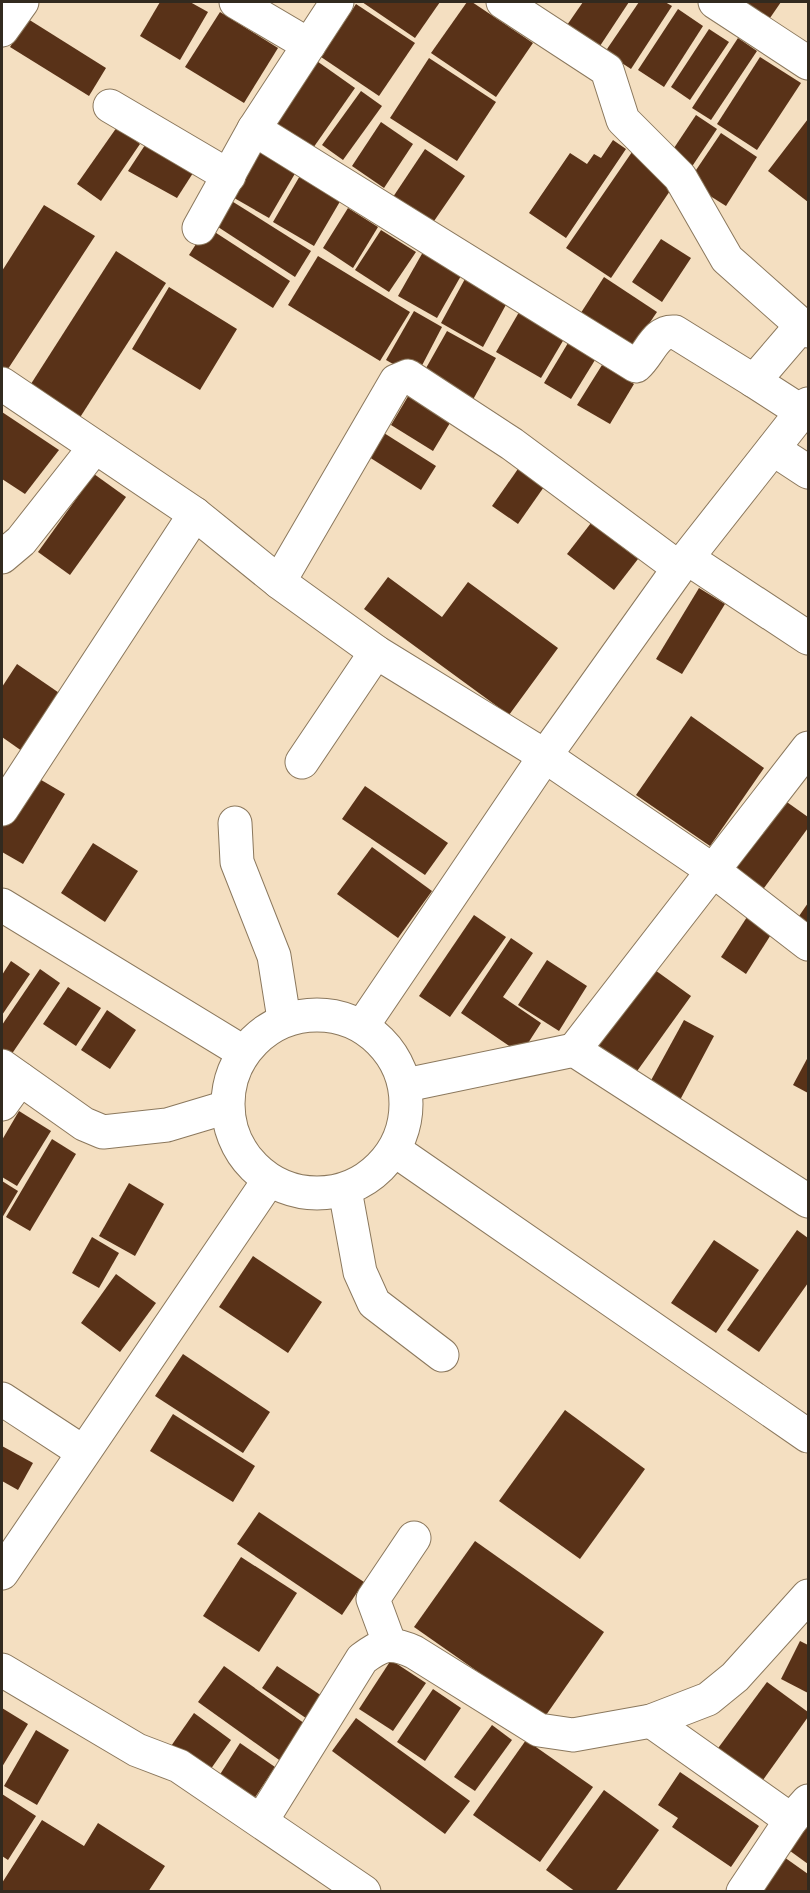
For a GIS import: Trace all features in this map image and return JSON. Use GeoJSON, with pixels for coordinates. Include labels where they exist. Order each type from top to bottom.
{"type":"FeatureCollection","features":[{"type":"Feature","properties":{"kind":"street"},"geometry":{"type":"LineString","coordinates":[[2,30],[22,2]]}},
{"type":"Feature","properties":{"kind":"street"},"geometry":{"type":"LineString","coordinates":[[236,2],[309,45]]}},
{"type":"Feature","properties":{"kind":"street"},"geometry":{"type":"LineString","coordinates":[[199,228],[254,129],[337,2]]}},
{"type":"Feature","properties":{"kind":"street"},"geometry":{"type":"LineString","coordinates":[[503,2],[545,12],[607,70],[623,120],[681,177],[727,259],[805,328],[754,381]]}},
{"type":"Feature","properties":{"kind":"street"},"geometry":{"type":"LineString","coordinates":[[715,2],[808,63]]}},
{"type":"Feature","properties":{"kind":"street"},"geometry":{"type":"LineString","coordinates":[[110,106],[229,176]]}},
{"type":"Feature","properties":{"kind":"street"},"geometry":{"type":"LineString","coordinates":[[254,129],[623,360],[636,366],[644,359],[660,336],[666,331],[675,332],[754,381],[805,408],[683,563],[545,756],[363,1025]]}},
{"type":"Feature","properties":{"kind":"street"},"geometry":{"type":"LineString","coordinates":[[279,582],[396,381],[408,376],[512,444],[683,563],[808,638]]}},
{"type":"Feature","properties":{"kind":"street"},"geometry":{"type":"LineString","coordinates":[[2,384],[195,514],[279,582],[376,652],[545,756],[715,872],[808,944]]}},
{"type":"Feature","properties":{"kind":"street"},"geometry":{"type":"LineString","coordinates":[[2,557],[21,541],[95,447]]}},
{"type":"Feature","properties":{"kind":"street"},"geometry":{"type":"LineString","coordinates":[[773,449],[808,472]]}},
{"type":"Feature","properties":{"kind":"street"},"geometry":{"type":"LineString","coordinates":[[2,809],[195,514]]}},
{"type":"Feature","properties":{"kind":"street"},"geometry":{"type":"LineString","coordinates":[[302,762],[376,652]]}},
{"type":"Feature","properties":{"kind":"street"},"geometry":{"type":"LineString","coordinates":[[406,1085],[574,1050],[804,762]]}},
{"type":"Feature","properties":{"kind":"street"},"geometry":{"type":"LineString","coordinates":[[235,823],[237,862],[274,956],[284,1019]]}},
{"type":"Feature","properties":{"kind":"street"},"geometry":{"type":"LineString","coordinates":[[2,905],[243,1052]]}},
{"type":"Feature","properties":{"kind":"street"},"geometry":{"type":"LineString","coordinates":[[311,1014],[338,1016],[363,1025],[385,1043],[401,1067],[406,1085],[396,1151],[377,1173],[345,1190],[324,1194],[295,1191],[269,1180],[247,1160],[233,1135],[227,1107],[231,1078],[243,1052],[261,1033],[284,1019],[311,1014]]}},
{"type":"Feature","properties":{"kind":"street"},"geometry":{"type":"LineString","coordinates":[[574,1050],[808,1201]]}},
{"type":"Feature","properties":{"kind":"street"},"geometry":{"type":"LineString","coordinates":[[8,1083],[103,1132],[166,1125],[227,1107]]}},
{"type":"Feature","properties":{"kind":"street"},"geometry":{"type":"LineString","coordinates":[[396,1151],[808,1436]]}},
{"type":"Feature","properties":{"kind":"street"},"geometry":{"type":"LineString","coordinates":[[2,1573],[82,1452],[269,1180]]}},
{"type":"Feature","properties":{"kind":"street"},"geometry":{"type":"LineString","coordinates":[[345,1190],[360,1272],[374,1303],[442,1355]]}},
{"type":"Feature","properties":{"kind":"street"},"geometry":{"type":"LineString","coordinates":[[2,1399],[82,1452]]}},
{"type":"Feature","properties":{"kind":"street"},"geometry":{"type":"LineString","coordinates":[[390,1645],[373,1599],[414,1538]]}},
{"type":"Feature","properties":{"kind":"street"},"geometry":{"type":"LineString","coordinates":[[262,1820],[362,1659],[380,1645],[401,1646],[414,1652],[539,1730],[573,1736],[651,1721],[708,1699],[735,1677],[808,1596]]}},
{"type":"Feature","properties":{"kind":"street"},"geometry":{"type":"LineString","coordinates":[[2,1670],[137,1750],[179,1766],[262,1820],[364,1892]]}},
{"type":"Feature","properties":{"kind":"street"},"geometry":{"type":"LineString","coordinates":[[651,1721],[800,1811],[743,1892]]}},
{"type":"Feature","properties":{"kind":"building"},"geometry":{"type":"Polygon","coordinates":[[[160,2],[190,2],[208,12],[180,60],[140,36],[160,2]]]}},
{"type":"Feature","properties":{"kind":"building"},"geometry":{"type":"Polygon","coordinates":[[[362,2],[440,2],[415,38],[362,2]]]}},
{"type":"Feature","properties":{"kind":"building"},"geometry":{"type":"Polygon","coordinates":[[[467,2],[472,2],[533,43],[496,97],[431,53],[467,2]]]}},
{"type":"Feature","properties":{"kind":"building"},"geometry":{"type":"Polygon","coordinates":[[[583,2],[629,2],[598,49],[565,28],[583,2]]]}},
{"type":"Feature","properties":{"kind":"building"},"geometry":{"type":"Polygon","coordinates":[[[639,2],[665,2],[672,6],[631,69],[605,52],[639,2]]]}},
{"type":"Feature","properties":{"kind":"building"},"geometry":{"type":"Polygon","coordinates":[[[744,2],[781,2],[770,18],[744,2]]]}},
{"type":"Feature","properties":{"kind":"building"},"geometry":{"type":"Polygon","coordinates":[[[356,4],[415,43],[379,96],[321,57],[356,4]]]}},
{"type":"Feature","properties":{"kind":"building"},"geometry":{"type":"Polygon","coordinates":[[[678,9],[703,26],[664,87],[638,70],[678,9]]]}},
{"type":"Feature","properties":{"kind":"building"},"geometry":{"type":"Polygon","coordinates":[[[220,12],[278,48],[244,103],[185,67],[220,12]]]}},
{"type":"Feature","properties":{"kind":"building"},"geometry":{"type":"Polygon","coordinates":[[[28,19],[106,68],[89,96],[10,47],[28,19]]]}},
{"type":"Feature","properties":{"kind":"building"},"geometry":{"type":"Polygon","coordinates":[[[709,29],[729,42],[690,100],[671,87],[709,29]]]}},
{"type":"Feature","properties":{"kind":"building"},"geometry":{"type":"Polygon","coordinates":[[[738,38],[757,51],[711,120],[692,108],[738,38]]]}},
{"type":"Feature","properties":{"kind":"building"},"geometry":{"type":"Polygon","coordinates":[[[760,57],[801,83],[757,150],[717,124],[760,57]]]}},
{"type":"Feature","properties":{"kind":"building"},"geometry":{"type":"Polygon","coordinates":[[[429,58],[496,102],[457,161],[390,118],[429,58]]]}},
{"type":"Feature","properties":{"kind":"building"},"geometry":{"type":"Polygon","coordinates":[[[314,59],[355,88],[311,151],[270,122],[314,59]]]}},
{"type":"Feature","properties":{"kind":"building"},"geometry":{"type":"Polygon","coordinates":[[[361,91],[382,106],[343,160],[322,145],[361,91]]]}},
{"type":"Feature","properties":{"kind":"building"},"geometry":{"type":"Polygon","coordinates":[[[696,115],[717,129],[687,174],[666,160],[696,115]]]}},
{"type":"Feature","properties":{"kind":"building"},"geometry":{"type":"Polygon","coordinates":[[[808,119],[808,202],[768,171],[808,119]]]}},
{"type":"Feature","properties":{"kind":"building"},"geometry":{"type":"Polygon","coordinates":[[[381,122],[413,144],[384,188],[352,166],[381,122]]]}},
{"type":"Feature","properties":{"kind":"building"},"geometry":{"type":"Polygon","coordinates":[[[117,127],[140,144],[101,201],[77,184],[117,127]]]}},
{"type":"Feature","properties":{"kind":"building"},"geometry":{"type":"Polygon","coordinates":[[[721,133],[757,157],[726,206],[688,182],[721,133]]]}},
{"type":"Feature","properties":{"kind":"building"},"geometry":{"type":"Polygon","coordinates":[[[613,140],[626,149],[566,238],[529,213],[570,153],[587,164],[594,154],[601,158],[613,140]]]}},
{"type":"Feature","properties":{"kind":"building"},"geometry":{"type":"Polygon","coordinates":[[[147,142],[193,173],[177,198],[128,171],[147,142]]]}},
{"type":"Feature","properties":{"kind":"building"},"geometry":{"type":"Polygon","coordinates":[[[260,142],[300,165],[269,218],[229,195],[260,142]]]}},
{"type":"Feature","properties":{"kind":"building"},"geometry":{"type":"Polygon","coordinates":[[[425,149],[465,176],[432,224],[393,197],[425,149]]]}},
{"type":"Feature","properties":{"kind":"building"},"geometry":{"type":"Polygon","coordinates":[[[632,152],[676,182],[611,278],[566,248],[632,152]]]}},
{"type":"Feature","properties":{"kind":"building"},"geometry":{"type":"Polygon","coordinates":[[[301,174],[342,198],[314,246],[273,222],[301,174]]]}},
{"type":"Feature","properties":{"kind":"building"},"geometry":{"type":"Polygon","coordinates":[[[230,200],[311,251],[295,277],[215,225],[230,200]]]}},
{"type":"Feature","properties":{"kind":"building"},"geometry":{"type":"Polygon","coordinates":[[[44,205],[95,236],[4,375],[2,373],[2,271],[44,205]]]}},
{"type":"Feature","properties":{"kind":"building"},"geometry":{"type":"Polygon","coordinates":[[[348,208],[378,227],[353,268],[323,248],[348,208]]]}},
{"type":"Feature","properties":{"kind":"building"},"geometry":{"type":"Polygon","coordinates":[[[207,227],[290,281],[273,308],[189,255],[207,227]]]}},
{"type":"Feature","properties":{"kind":"building"},"geometry":{"type":"Polygon","coordinates":[[[381,230],[416,252],[389,292],[355,270],[381,230]]]}},
{"type":"Feature","properties":{"kind":"building"},"geometry":{"type":"Polygon","coordinates":[[[661,239],[691,258],[662,302],[632,282],[661,239]]]}},
{"type":"Feature","properties":{"kind":"building"},"geometry":{"type":"Polygon","coordinates":[[[116,251],[166,283],[79,419],[29,387],[116,251]]]}},
{"type":"Feature","properties":{"kind":"building"},"geometry":{"type":"Polygon","coordinates":[[[423,252],[462,274],[437,318],[398,296],[423,252]]]}},
{"type":"Feature","properties":{"kind":"building"},"geometry":{"type":"Polygon","coordinates":[[[318,256],[410,312],[380,361],[288,305],[318,256]]]}},
{"type":"Feature","properties":{"kind":"building"},"geometry":{"type":"Polygon","coordinates":[[[466,277],[508,301],[483,347],[441,323],[466,277]]]}},
{"type":"Feature","properties":{"kind":"building"},"geometry":{"type":"Polygon","coordinates":[[[604,277],[657,312],[627,356],[575,322],[604,277]]]}},
{"type":"Feature","properties":{"kind":"building"},"geometry":{"type":"Polygon","coordinates":[[[169,287],[237,329],[200,390],[132,349],[169,287]]]}},
{"type":"Feature","properties":{"kind":"building"},"geometry":{"type":"Polygon","coordinates":[[[522,307],[567,334],[541,378],[496,352],[522,307]]]}},
{"type":"Feature","properties":{"kind":"building"},"geometry":{"type":"Polygon","coordinates":[[[414,311],[442,327],[416,377],[386,360],[414,311]]]}},
{"type":"Feature","properties":{"kind":"building"},"geometry":{"type":"Polygon","coordinates":[[[447,331],[496,358],[470,405],[421,377],[447,331]]]}},
{"type":"Feature","properties":{"kind":"building"},"geometry":{"type":"Polygon","coordinates":[[[568,343],[595,360],[571,399],[544,383],[568,343]]]}},
{"type":"Feature","properties":{"kind":"building"},"geometry":{"type":"Polygon","coordinates":[[[602,365],[634,384],[610,424],[577,405],[602,365]]]}},
{"type":"Feature","properties":{"kind":"building"},"geometry":{"type":"Polygon","coordinates":[[[413,388],[456,413],[433,451],[391,425],[413,388]]]}},
{"type":"Feature","properties":{"kind":"building"},"geometry":{"type":"Polygon","coordinates":[[[2,412],[59,450],[25,494],[2,479],[2,412]]]}},
{"type":"Feature","properties":{"kind":"building"},"geometry":{"type":"Polygon","coordinates":[[[384,433],[436,466],[421,490],[369,457],[384,433]]]}},
{"type":"Feature","properties":{"kind":"building"},"geometry":{"type":"Polygon","coordinates":[[[520,466],[546,484],[518,524],[492,506],[520,466]]]}},
{"type":"Feature","properties":{"kind":"building"},"geometry":{"type":"Polygon","coordinates":[[[94,474],[126,497],[70,575],[38,552],[94,474]]]}},
{"type":"Feature","properties":{"kind":"building"},"geometry":{"type":"Polygon","coordinates":[[[591,523],[638,559],[614,590],[567,554],[591,523]]]}},
{"type":"Feature","properties":{"kind":"building"},"geometry":{"type":"Polygon","coordinates":[[[388,577],[442,617],[468,582],[558,648],[509,715],[364,609],[388,577]]]}},
{"type":"Feature","properties":{"kind":"building"},"geometry":{"type":"Polygon","coordinates":[[[699,588],[725,604],[682,674],[656,659],[699,588]]]}},
{"type":"Feature","properties":{"kind":"building"},"geometry":{"type":"Polygon","coordinates":[[[17,664],[68,699],[29,756],[2,737],[2,687],[17,664]]]}},
{"type":"Feature","properties":{"kind":"building"},"geometry":{"type":"Polygon","coordinates":[[[691,716],[764,768],[710,846],[636,795],[691,716]]]}},
{"type":"Feature","properties":{"kind":"building"},"geometry":{"type":"Polygon","coordinates":[[[31,774],[65,794],[23,864],[2,852],[2,823],[31,774]]]}},
{"type":"Feature","properties":{"kind":"building"},"geometry":{"type":"Polygon","coordinates":[[[365,786],[448,843],[425,875],[342,819],[365,786]]]}},
{"type":"Feature","properties":{"kind":"building"},"geometry":{"type":"Polygon","coordinates":[[[784,800],[808,817],[808,828],[761,892],[732,870],[784,800]]]}},
{"type":"Feature","properties":{"kind":"building"},"geometry":{"type":"Polygon","coordinates":[[[93,843],[138,871],[105,922],[61,893],[93,843]]]}},
{"type":"Feature","properties":{"kind":"building"},"geometry":{"type":"Polygon","coordinates":[[[372,847],[432,891],[398,938],[337,894],[372,847]]]}},
{"type":"Feature","properties":{"kind":"building"},"geometry":{"type":"Polygon","coordinates":[[[808,903],[808,928],[797,919],[808,903]]]}},
{"type":"Feature","properties":{"kind":"building"},"geometry":{"type":"Polygon","coordinates":[[[474,915],[506,937],[450,1017],[419,996],[474,915]]]}},
{"type":"Feature","properties":{"kind":"building"},"geometry":{"type":"Polygon","coordinates":[[[747,917],[772,933],[746,974],[721,957],[747,917]]]}},
{"type":"Feature","properties":{"kind":"building"},"geometry":{"type":"Polygon","coordinates":[[[511,938],[533,953],[503,997],[541,1023],[521,1054],[461,1013],[511,938]]]}},
{"type":"Feature","properties":{"kind":"building"},"geometry":{"type":"Polygon","coordinates":[[[547,960],[587,986],[559,1031],[518,1005],[547,960]]]}},
{"type":"Feature","properties":{"kind":"building"},"geometry":{"type":"Polygon","coordinates":[[[11,961],[30,974],[2,1015],[2,975],[11,961]]]}},
{"type":"Feature","properties":{"kind":"building"},"geometry":{"type":"Polygon","coordinates":[[[648,965],[691,996],[635,1074],[591,1042],[648,965]]]}},
{"type":"Feature","properties":{"kind":"building"},"geometry":{"type":"Polygon","coordinates":[[[40,969],[60,983],[7,1061],[2,1058],[2,1025],[40,969]]]}},
{"type":"Feature","properties":{"kind":"building"},"geometry":{"type":"Polygon","coordinates":[[[68,987],[101,1008],[76,1046],[43,1024],[68,987]]]}},
{"type":"Feature","properties":{"kind":"building"},"geometry":{"type":"Polygon","coordinates":[[[107,1010],[136,1030],[110,1069],[81,1050],[107,1010]]]}},
{"type":"Feature","properties":{"kind":"building"},"geometry":{"type":"Polygon","coordinates":[[[684,1020],[714,1036],[680,1100],[649,1084],[684,1020]]]}},
{"type":"Feature","properties":{"kind":"building"},"geometry":{"type":"Polygon","coordinates":[[[808,1057],[808,1093],[793,1085],[808,1057]]]}},
{"type":"Feature","properties":{"kind":"building"},"geometry":{"type":"Polygon","coordinates":[[[19,1111],[51,1131],[17,1186],[2,1177],[2,1140],[19,1111]]]}},
{"type":"Feature","properties":{"kind":"building"},"geometry":{"type":"Polygon","coordinates":[[[52,1139],[76,1154],[30,1231],[6,1217],[52,1139]]]}},
{"type":"Feature","properties":{"kind":"building"},"geometry":{"type":"Polygon","coordinates":[[[2,1181],[18,1191],[2,1218],[2,1181]]]}},
{"type":"Feature","properties":{"kind":"building"},"geometry":{"type":"Polygon","coordinates":[[[129,1183],[164,1204],[135,1256],[99,1236],[129,1183]]]}},
{"type":"Feature","properties":{"kind":"building"},"geometry":{"type":"Polygon","coordinates":[[[797,1230],[808,1238],[808,1283],[759,1352],[727,1330],[797,1230]]]}},
{"type":"Feature","properties":{"kind":"building"},"geometry":{"type":"Polygon","coordinates":[[[92,1237],[119,1253],[99,1288],[72,1273],[92,1237]]]}},
{"type":"Feature","properties":{"kind":"building"},"geometry":{"type":"Polygon","coordinates":[[[714,1240],[759,1270],[716,1333],[671,1303],[714,1240]]]}},
{"type":"Feature","properties":{"kind":"building"},"geometry":{"type":"Polygon","coordinates":[[[253,1256],[322,1302],[288,1353],[219,1307],[253,1256]]]}},
{"type":"Feature","properties":{"kind":"building"},"geometry":{"type":"Polygon","coordinates":[[[116,1274],[156,1303],[120,1352],[81,1323],[116,1274]]]}},
{"type":"Feature","properties":{"kind":"building"},"geometry":{"type":"Polygon","coordinates":[[[183,1354],[270,1412],[243,1453],[155,1396],[183,1354]]]}},
{"type":"Feature","properties":{"kind":"building"},"geometry":{"type":"Polygon","coordinates":[[[565,1410],[645,1469],[580,1559],[499,1501],[565,1410]]]}},
{"type":"Feature","properties":{"kind":"building"},"geometry":{"type":"Polygon","coordinates":[[[173,1414],[255,1466],[233,1502],[150,1451],[173,1414]]]}},
{"type":"Feature","properties":{"kind":"building"},"geometry":{"type":"Polygon","coordinates":[[[2,1446],[33,1463],[18,1490],[2,1481],[2,1446]]]}},
{"type":"Feature","properties":{"kind":"building"},"geometry":{"type":"Polygon","coordinates":[[[259,1512],[364,1582],[342,1615],[237,1544],[259,1512]]]}},
{"type":"Feature","properties":{"kind":"building"},"geometry":{"type":"Polygon","coordinates":[[[475,1541],[604,1632],[544,1718],[414,1627],[475,1541]]]}},
{"type":"Feature","properties":{"kind":"building"},"geometry":{"type":"Polygon","coordinates":[[[241,1557],[297,1593],[259,1652],[203,1616],[241,1557]]]}},
{"type":"Feature","properties":{"kind":"building"},"geometry":{"type":"Polygon","coordinates":[[[800,1641],[808,1645],[808,1693],[781,1679],[800,1641]]]}},
{"type":"Feature","properties":{"kind":"building"},"geometry":{"type":"Polygon","coordinates":[[[391,1660],[426,1683],[393,1731],[359,1709],[391,1660]]]}},
{"type":"Feature","properties":{"kind":"building"},"geometry":{"type":"Polygon","coordinates":[[[224,1666],[308,1726],[282,1762],[198,1702],[224,1666]]]}},
{"type":"Feature","properties":{"kind":"building"},"geometry":{"type":"Polygon","coordinates":[[[277,1666],[331,1702],[316,1725],[262,1688],[277,1666]]]}},
{"type":"Feature","properties":{"kind":"building"},"geometry":{"type":"Polygon","coordinates":[[[767,1682],[808,1712],[808,1717],[758,1787],[713,1755],[767,1682]]]}},
{"type":"Feature","properties":{"kind":"building"},"geometry":{"type":"Polygon","coordinates":[[[433,1689],[461,1708],[425,1761],[397,1742],[433,1689]]]}},
{"type":"Feature","properties":{"kind":"building"},"geometry":{"type":"Polygon","coordinates":[[[2,1708],[28,1724],[2,1767],[2,1708]]]}},
{"type":"Feature","properties":{"kind":"building"},"geometry":{"type":"Polygon","coordinates":[[[194,1713],[231,1740],[206,1776],[169,1749],[194,1713]]]}},
{"type":"Feature","properties":{"kind":"building"},"geometry":{"type":"Polygon","coordinates":[[[356,1718],[470,1801],[445,1834],[332,1751],[356,1718]]]}},
{"type":"Feature","properties":{"kind":"building"},"geometry":{"type":"Polygon","coordinates":[[[492,1725],[512,1740],[475,1791],[454,1777],[492,1725]]]}},
{"type":"Feature","properties":{"kind":"building"},"geometry":{"type":"Polygon","coordinates":[[[36,1730],[69,1750],[37,1805],[4,1786],[36,1730]]]}},
{"type":"Feature","properties":{"kind":"building"},"geometry":{"type":"Polygon","coordinates":[[[526,1740],[593,1787],[540,1862],[473,1815],[526,1740]]]}},
{"type":"Feature","properties":{"kind":"building"},"geometry":{"type":"Polygon","coordinates":[[[240,1743],[275,1767],[254,1799],[219,1776],[240,1743]]]}},
{"type":"Feature","properties":{"kind":"building"},"geometry":{"type":"Polygon","coordinates":[[[680,1772],[759,1826],[731,1867],[672,1827],[678,1818],[658,1805],[680,1772]]]}},
{"type":"Feature","properties":{"kind":"building"},"geometry":{"type":"Polygon","coordinates":[[[604,1790],[659,1830],[615,1892],[576,1892],[546,1870],[604,1790]]]}},
{"type":"Feature","properties":{"kind":"building"},"geometry":{"type":"Polygon","coordinates":[[[2,1794],[36,1816],[8,1860],[2,1856],[2,1794]]]}},
{"type":"Feature","properties":{"kind":"building"},"geometry":{"type":"Polygon","coordinates":[[[808,1815],[808,1864],[786,1848],[808,1815]]]}},
{"type":"Feature","properties":{"kind":"building"},"geometry":{"type":"Polygon","coordinates":[[[42,1820],[84,1846],[98,1823],[165,1866],[148,1892],[2,1892],[2,1883],[42,1820]]]}},
{"type":"Feature","properties":{"kind":"building"},"geometry":{"type":"Polygon","coordinates":[[[784,1857],[808,1874],[808,1892],[760,1892],[784,1857]]]}}]}
